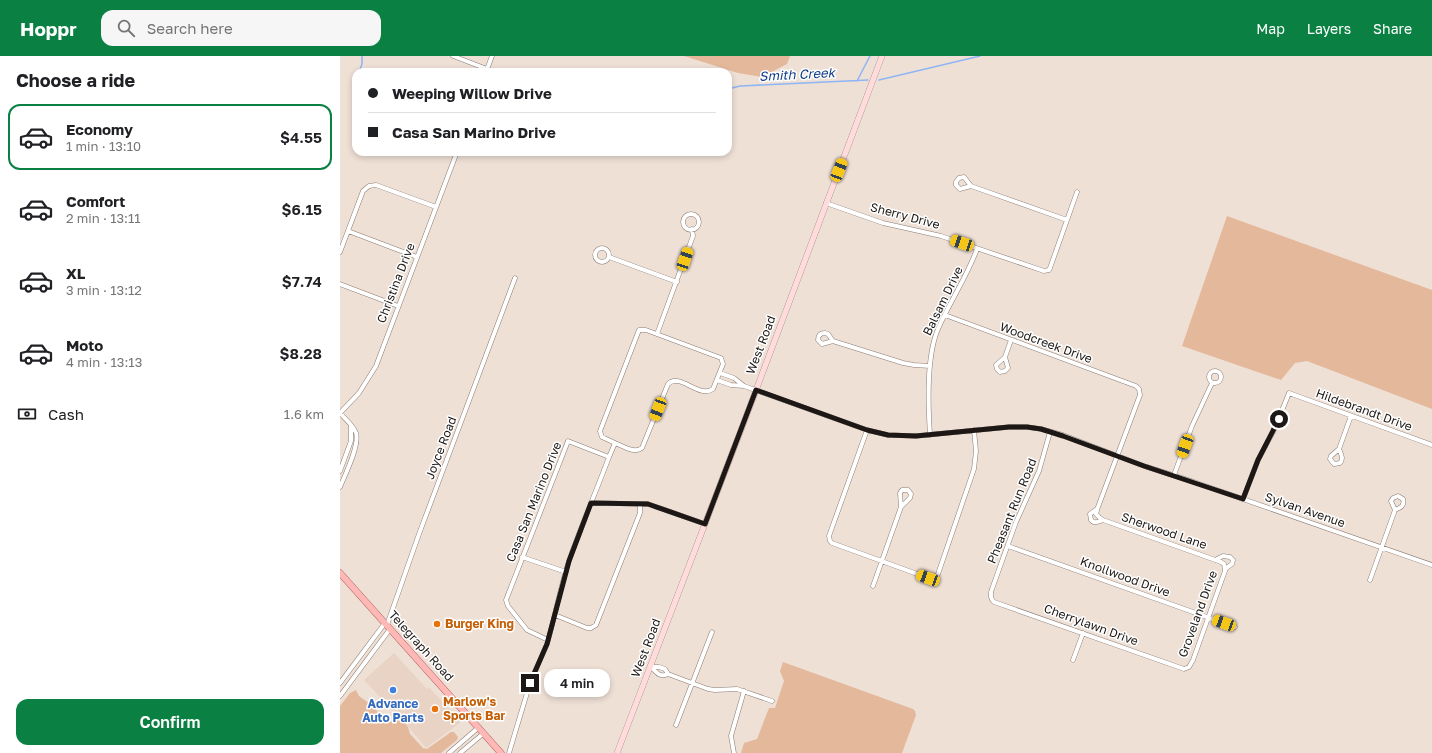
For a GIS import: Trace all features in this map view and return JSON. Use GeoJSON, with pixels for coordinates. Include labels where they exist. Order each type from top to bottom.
{"type":"FeatureCollection","features":[{"type":"Feature","properties":{"kind":"main road","name":"Telegraph Road"},"geometry":{"type":"LineString","coordinates":[[340,573],[502,753]]}},
{"type":"Feature","properties":{"kind":"street"},"geometry":{"type":"LineString","coordinates":[[453,56],[482,68]]}},
{"type":"Feature","properties":{"kind":"street"},"geometry":{"type":"LineString","coordinates":[[488,68],[492,56]]}},
{"type":"Feature","properties":{"kind":"street","name":"West Road"},"geometry":{"type":"LineString","coordinates":[[617,753],[651,667],[882,56]]}},
{"type":"Feature","properties":{"kind":"street","name":"Christina Drive"},"geometry":{"type":"LineString","coordinates":[[352,426],[340,413],[359,393],[371,375],[455,156]]}},
{"type":"Feature","properties":{"kind":"street"},"geometry":{"type":"LineString","coordinates":[[340,252],[363,191],[368,187],[376,185],[436,207]]}},
{"type":"Feature","properties":{"kind":"street"},"geometry":{"type":"LineString","coordinates":[[971,186],[1067,220],[1077,192]]}},
{"type":"Feature","properties":{"kind":"street","name":"Sherry Drive"},"geometry":{"type":"LineString","coordinates":[[826,203],[883,223],[937,235],[1041,271],[1046,271],[1050,268],[1067,220]]}},
{"type":"Feature","properties":{"kind":"street"},"geometry":{"type":"LineString","coordinates":[[657,334],[693,236],[692,229]]}},
{"type":"Feature","properties":{"kind":"street"},"geometry":{"type":"LineString","coordinates":[[348,231],[417,257]]}},
{"type":"Feature","properties":{"kind":"street","name":"Balsam Drive"},"geometry":{"type":"LineString","coordinates":[[930,435],[930,366],[933,344],[938,328],[968,271],[977,249]]}},
{"type":"Feature","properties":{"kind":"street"},"geometry":{"type":"LineString","coordinates":[[609,257],[677,282]]}},
{"type":"Feature","properties":{"kind":"street","name":"Joyce Road"},"geometry":{"type":"LineString","coordinates":[[387,626],[419,534],[515,278]]}},
{"type":"Feature","properties":{"kind":"street"},"geometry":{"type":"LineString","coordinates":[[340,284],[398,306]]}},
{"type":"Feature","properties":{"kind":"street","name":"Woodcreek Drive"},"geometry":{"type":"LineString","coordinates":[[945,315],[1136,386],[1139,389],[1140,395],[1117,455]]}},
{"type":"Feature","properties":{"kind":"street"},"geometry":{"type":"LineString","coordinates":[[643,329],[657,334],[719,356],[723,364],[717,380],[712,389],[708,392],[677,381],[670,382],[642,448],[634,450],[602,437],[600,431],[639,330],[643,329]]}},
{"type":"Feature","properties":{"kind":"street"},"geometry":{"type":"LineString","coordinates":[[1005,357],[1011,340]]}},
{"type":"Feature","properties":{"kind":"street"},"geometry":{"type":"LineString","coordinates":[[834,342],[908,364],[930,366]]}},
{"type":"Feature","properties":{"kind":"street"},"geometry":{"type":"LineString","coordinates":[[720,373],[734,378],[744,386]]}},
{"type":"Feature","properties":{"kind":"street"},"geometry":{"type":"LineString","coordinates":[[717,380],[731,385],[744,386]]}},
{"type":"Feature","properties":{"kind":"street"},"geometry":{"type":"LineString","coordinates":[[1174,475],[1192,426],[1212,383]]}},
{"type":"Feature","properties":{"kind":"street","name":"Sylvan Avenue"},"geometry":{"type":"LineString","coordinates":[[744,386],[867,430],[897,436],[930,435],[1020,427],[1050,432],[1432,565]]}},
{"type":"Feature","properties":{"kind":"street","name":"Hildebrandt Drive"},"geometry":{"type":"LineString","coordinates":[[1243,499],[1258,460],[1275,428],[1289,394],[1432,445]]}},
{"type":"Feature","properties":{"kind":"street"},"geometry":{"type":"LineString","coordinates":[[1339,449],[1351,416]]}},
{"type":"Feature","properties":{"kind":"street"},"geometry":{"type":"LineString","coordinates":[[340,471],[352,441],[352,426]]}},
{"type":"Feature","properties":{"kind":"street"},"geometry":{"type":"LineString","coordinates":[[340,487],[357,440],[355,430],[352,426]]}},
{"type":"Feature","properties":{"kind":"street"},"geometry":{"type":"LineString","coordinates":[[867,430],[829,536],[830,541],[832,544],[928,578],[934,578],[938,574],[973,474],[976,451],[974,430]]}},
{"type":"Feature","properties":{"kind":"street","name":"Pheasant Run Road"},"geometry":{"type":"LineString","coordinates":[[990,597],[1018,517],[1039,472],[1050,432]]}},
{"type":"Feature","properties":{"kind":"street","name":"Casa San Marino Drive"},"geometry":{"type":"LineString","coordinates":[[548,640],[527,630],[507,603],[507,597],[568,441],[609,457]]}},
{"type":"Feature","properties":{"kind":"street"},"geometry":{"type":"LineString","coordinates":[[509,753],[530,683],[548,640],[566,572],[615,443]]}},
{"type":"Feature","properties":{"kind":"street"},"geometry":{"type":"LineString","coordinates":[[1103,520],[1097,523],[1094,522],[1091,520],[1090,514],[1097,509],[1117,455]]}},
{"type":"Feature","properties":{"kind":"street"},"geometry":{"type":"LineString","coordinates":[[342,465],[348,467]]}},
{"type":"Feature","properties":{"kind":"street"},"geometry":{"type":"LineString","coordinates":[[591,503],[640,504],[653,506],[705,524]]}},
{"type":"Feature","properties":{"kind":"street"},"geometry":{"type":"LineString","coordinates":[[555,615],[587,628],[591,628],[596,624],[640,513],[640,504]]}},
{"type":"Feature","properties":{"kind":"street"},"geometry":{"type":"LineString","coordinates":[[873,586],[901,507]]}},
{"type":"Feature","properties":{"kind":"street","name":"Sherwood Lane"},"geometry":{"type":"LineString","coordinates":[[1097,509],[1097,516],[1103,520],[1221,562],[1225,567]]}},
{"type":"Feature","properties":{"kind":"street"},"geometry":{"type":"LineString","coordinates":[[1370,580],[1395,510]]}},
{"type":"Feature","properties":{"kind":"street","name":"Knollwood Drive"},"geometry":{"type":"LineString","coordinates":[[1008,546],[1235,627]]}},
{"type":"Feature","properties":{"kind":"street","name":"Groveland Drive"},"geometry":{"type":"LineString","coordinates":[[1187,668],[1190,666],[1225,567],[1232,564],[1233,560],[1230,557],[1223,556],[1215,560]]}},
{"type":"Feature","properties":{"kind":"street"},"geometry":{"type":"LineString","coordinates":[[522,557],[566,572]]}},
{"type":"Feature","properties":{"kind":"street","name":"Cherrylawn Drive"},"geometry":{"type":"LineString","coordinates":[[990,597],[994,602],[1184,669],[1187,668]]}},
{"type":"Feature","properties":{"kind":"street"},"geometry":{"type":"LineString","coordinates":[[340,683],[387,626]]}},
{"type":"Feature","properties":{"kind":"street"},"geometry":{"type":"LineString","coordinates":[[340,695],[358,673],[387,626]]}},
{"type":"Feature","properties":{"kind":"street"},"geometry":{"type":"LineString","coordinates":[[676,725],[712,632]]}},
{"type":"Feature","properties":{"kind":"street"},"geometry":{"type":"LineString","coordinates":[[1073,660],[1083,633]]}},
{"type":"Feature","properties":{"kind":"street"},"geometry":{"type":"LineString","coordinates":[[651,667],[660,675],[665,676],[668,674]]}},
{"type":"Feature","properties":{"kind":"street"},"geometry":{"type":"LineString","coordinates":[[651,667],[665,669],[668,674],[711,690],[737,688],[772,701]]}},
{"type":"Feature","properties":{"kind":"street"},"geometry":{"type":"LineString","coordinates":[[352,668],[358,673]]}},
{"type":"Feature","properties":{"kind":"street"},"geometry":{"type":"LineString","coordinates":[[734,753],[731,736],[744,691]]}},
{"type":"Feature","properties":{"kind":"street"},"geometry":{"type":"LineString","coordinates":[[449,753],[479,727]]}},
{"type":"Feature","properties":{"kind":"street"},"geometry":{"type":"LineString","coordinates":[[460,753],[484,733]]}},
{"type":"Feature","properties":{"kind":"shaded area"},"geometry":{"type":"Polygon","coordinates":[[[684,56],[790,56],[787,64],[762,77],[738,73],[732,71],[732,68],[722,68],[684,56]]]}},
{"type":"Feature","properties":{"kind":"shaded area"},"geometry":{"type":"Polygon","coordinates":[[[1227,216],[1432,290],[1432,409],[1307,361],[1295,363],[1281,380],[1182,346],[1227,216]]]}},
{"type":"Feature","properties":{"kind":"shaded area"},"geometry":{"type":"Polygon","coordinates":[[[394,653],[427,689],[429,687],[461,722],[426,748],[402,719],[364,680],[394,653]]]}},
{"type":"Feature","properties":{"kind":"shaded area"},"geometry":{"type":"Polygon","coordinates":[[[783,662],[913,709],[916,715],[902,753],[741,753],[744,743],[757,739],[769,708],[775,708],[784,681],[780,671],[783,662]]]}},
{"type":"Feature","properties":{"kind":"shaded area"},"geometry":{"type":"Polygon","coordinates":[[[356,690],[359,696],[373,706],[385,721],[391,722],[401,718],[408,727],[410,734],[423,748],[427,749],[451,732],[454,732],[458,737],[457,740],[441,753],[340,753],[340,706],[350,693],[356,690]]]}},
{"type":"Feature","properties":{"kind":"waterway","name":"Smith Creek"},"geometry":{"type":"LineString","coordinates":[[360,68],[362,56]]}},
{"type":"Feature","properties":{"kind":"waterway"},"geometry":{"type":"LineString","coordinates":[[857,81],[870,56]]}},
{"type":"Feature","properties":{"kind":"waterway","name":"Smith Creek"},"geometry":{"type":"LineString","coordinates":[[879,80],[980,56]]}},
{"type":"Feature","properties":{"kind":"waterway","name":"Smith Creek"},"geometry":{"type":"LineString","coordinates":[[732,88],[740,86],[868,80]]}},
{"type":"Feature","properties":{"kind":"place","name":"Burger King"},"geometry":{"type":"Point","coordinates":[437,624]}},
{"type":"Feature","properties":{"kind":"place","name":"Advance Auto Parts"},"geometry":{"type":"Point","coordinates":[393,690]}},
{"type":"Feature","properties":{"kind":"place","name":"Marlow's Sports Bar"},"geometry":{"type":"Point","coordinates":[435,709]}},
{"type":"Feature","properties":{"kind":"route"},"geometry":{"type":"LineString","coordinates":[[530,683],[547,644],[569,561],[591,503],[648,504],[705,524],[756,390],[867,430],[888,435],[916,436],[1009,427],[1041,429],[1144,466],[1243,499],[1258,460],[1279,419]]}}]}
